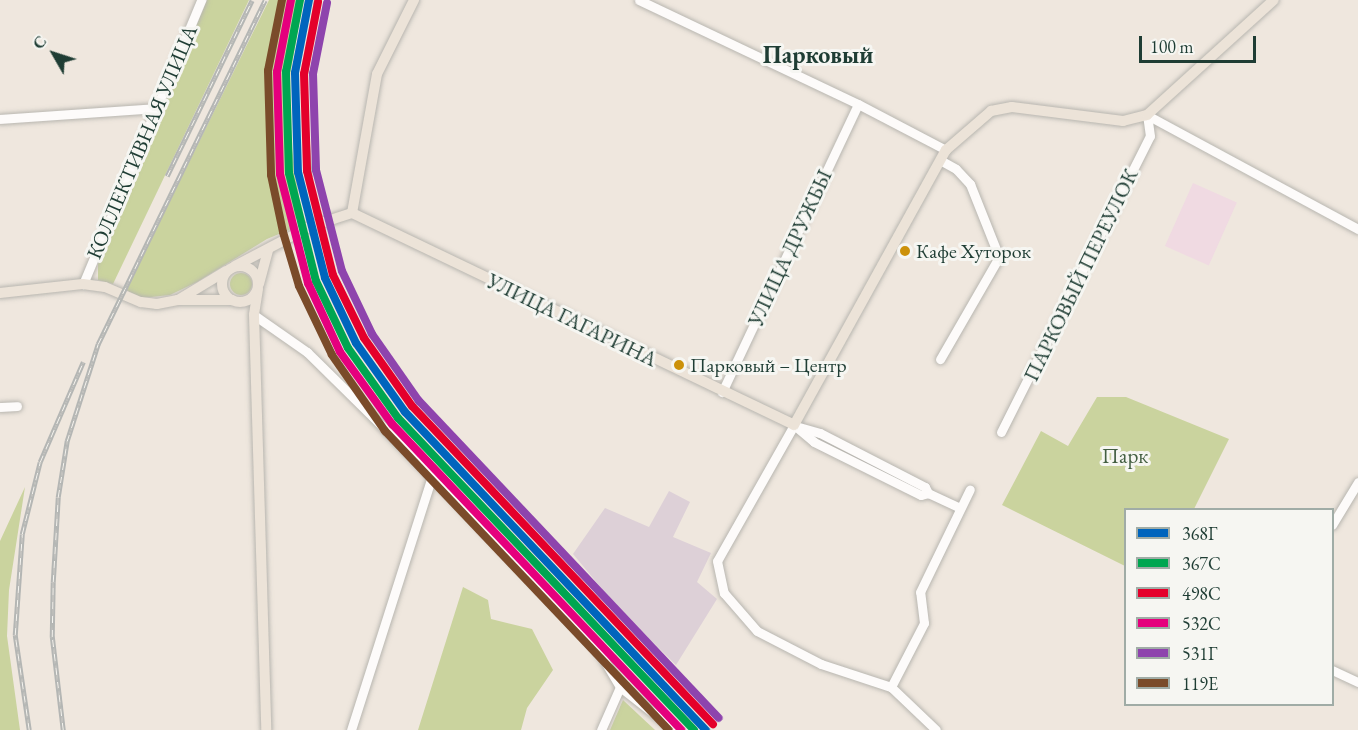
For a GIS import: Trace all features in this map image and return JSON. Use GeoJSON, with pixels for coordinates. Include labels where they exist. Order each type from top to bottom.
{"type":"FeatureCollection","features":[{"type":"Feature","properties":{"kind":"main road"},"geometry":{"type":"LineString","coordinates":[[178,300],[309,227],[352,213],[377,75],[414,0]]}},
{"type":"Feature","properties":{"kind":"main road"},"geometry":{"type":"LineString","coordinates":[[794,425],[946,150],[990,111],[1012,106],[1123,121],[1147,115],[1274,0]]}},
{"type":"Feature","properties":{"kind":"main road","name":"УЛИЦА ГАГАРИНА"},"geometry":{"type":"LineString","coordinates":[[352,213],[794,425]]}},
{"type":"Feature","properties":{"kind":"main road"},"geometry":{"type":"LineString","coordinates":[[266,730],[254,315],[258,287],[268,250]]}},
{"type":"Feature","properties":{"kind":"main road"},"geometry":{"type":"LineString","coordinates":[[0,293],[83,284],[105,287],[141,302],[251,299],[258,287],[252,270],[232,268]]}},
{"type":"Feature","properties":{"kind":"main road"},"geometry":{"type":"LineString","coordinates":[[232,268],[222,284],[236,301],[254,315]]}},
{"type":"Feature","properties":{"kind":"street","name":"КОЛЛЕКТИВНАЯ УЛИЦА"},"geometry":{"type":"LineString","coordinates":[[83,284],[201,0]]}},
{"type":"Feature","properties":{"kind":"street"},"geometry":{"type":"LineString","coordinates":[[639,0],[858,104],[946,150]]}},
{"type":"Feature","properties":{"kind":"street","name":"УЛИЦА ДРУЖБЫ"},"geometry":{"type":"LineString","coordinates":[[722,392],[858,104]]}},
{"type":"Feature","properties":{"kind":"street"},"geometry":{"type":"LineString","coordinates":[[0,119],[157,108]]}},
{"type":"Feature","properties":{"kind":"street"},"geometry":{"type":"LineString","coordinates":[[1147,115],[1358,229]]}},
{"type":"Feature","properties":{"kind":"street","name":"ПАРКОВЫЙ ПЕРЕУЛОК"},"geometry":{"type":"LineString","coordinates":[[1002,432],[1150,136],[1147,115]]}},
{"type":"Feature","properties":{"kind":"street"},"geometry":{"type":"LineString","coordinates":[[940,160],[956,169],[970,184],[999,257],[940,359]]}},
{"type":"Feature","properties":{"kind":"street"},"geometry":{"type":"LineString","coordinates":[[254,315],[307,352],[591,638],[620,687],[675,730]]}},
{"type":"Feature","properties":{"kind":"street"},"geometry":{"type":"LineString","coordinates":[[0,407],[17,406]]}},
{"type":"Feature","properties":{"kind":"street"},"geometry":{"type":"LineString","coordinates":[[794,425],[717,561],[724,593],[757,631],[786,650],[891,687],[936,730]]}},
{"type":"Feature","properties":{"kind":"street","name":"УЛИЦА ГАГАРИНА"},"geometry":{"type":"LineString","coordinates":[[794,425],[820,433],[926,487],[928,494],[960,508]]}},
{"type":"Feature","properties":{"kind":"street"},"geometry":{"type":"LineString","coordinates":[[351,730],[432,476]]}},
{"type":"Feature","properties":{"kind":"street"},"geometry":{"type":"LineString","coordinates":[[1334,522],[1358,482]]}},
{"type":"Feature","properties":{"kind":"street"},"geometry":{"type":"LineString","coordinates":[[891,687],[924,623],[920,592],[970,489]]}},
{"type":"Feature","properties":{"kind":"street"},"geometry":{"type":"LineString","coordinates":[[1334,671],[1358,682]]}},
{"type":"Feature","properties":{"kind":"street"},"geometry":{"type":"LineString","coordinates":[[601,730],[620,687]]}},
{"type":"Feature","properties":{"kind":"shaded area"},"geometry":{"type":"Polygon","coordinates":[[[1193,183],[1237,203],[1209,266],[1165,246],[1193,183]]]}},
{"type":"Feature","properties":{"kind":"shaded area"},"geometry":{"type":"Polygon","coordinates":[[[669,491],[690,502],[673,537],[711,553],[697,582],[717,599],[676,665],[618,608],[573,554],[605,508],[649,527],[669,491]]]}},
{"type":"Feature","properties":{"kind":"green space"},"geometry":{"type":"Polygon","coordinates":[[[207,0],[249,0],[113,284],[98,280],[98,264],[207,0]]]}},
{"type":"Feature","properties":{"kind":"green space"},"geometry":{"type":"Polygon","coordinates":[[[269,0],[303,0],[290,76],[290,135],[302,217],[294,219],[296,227],[267,239],[197,282],[170,295],[142,298],[126,290],[269,0]]]}},
{"type":"Feature","properties":{"kind":"green space"},"geometry":{"type":"Polygon","coordinates":[[[241,273],[249,276],[252,284],[249,292],[241,295],[233,292],[230,284],[233,276],[241,273]]]}},
{"type":"Feature","properties":{"kind":"green space","name":"Парк"},"geometry":{"type":"Polygon","coordinates":[[[1097,397],[1126,397],[1229,439],[1194,508],[1124,508],[1124,566],[1002,505],[1041,431],[1068,446],[1097,397]]]}},
{"type":"Feature","properties":{"kind":"green space"},"geometry":{"type":"Polygon","coordinates":[[[25,487],[9,590],[7,636],[20,730],[0,730],[0,541],[25,487]]]}},
{"type":"Feature","properties":{"kind":"green space"},"geometry":{"type":"Polygon","coordinates":[[[463,587],[488,600],[491,619],[532,629],[553,670],[527,708],[521,730],[418,730],[463,587]]]}},
{"type":"Feature","properties":{"kind":"green space"},"geometry":{"type":"Polygon","coordinates":[[[623,700],[655,730],[610,730],[623,700]]]}},
{"type":"Feature","properties":{"kind":"railway"},"geometry":{"type":"LineString","coordinates":[[167,176],[252,0]]}},
{"type":"Feature","properties":{"kind":"railway"},"geometry":{"type":"LineString","coordinates":[[63,730],[52,637],[58,497],[67,441],[98,344],[265,0]]}},
{"type":"Feature","properties":{"kind":"railway"},"geometry":{"type":"LineString","coordinates":[[310,177],[303,91],[316,0]]}},
{"type":"Feature","properties":{"kind":"railway"},"geometry":{"type":"LineString","coordinates":[[29,730],[15,635],[22,534],[40,462],[83,362]]}},
{"type":"Feature","properties":{"kind":"transit line","name":"119Е"},"geometry":{"type":"LineString","coordinates":[[282,0],[268,71],[271,175],[283,232],[299,286],[332,355],[385,431],[669,730]]}},
{"type":"Feature","properties":{"kind":"transit line","name":"532С"},"geometry":{"type":"LineString","coordinates":[[291,0],[277,72],[280,174],[308,283],[340,352],[392,424],[681,730]]}},
{"type":"Feature","properties":{"kind":"transit line","name":"367С"},"geometry":{"type":"LineString","coordinates":[[300,0],[286,72],[289,173],[316,281],[348,348],[398,418],[694,730]]}},
{"type":"Feature","properties":{"kind":"transit line","name":"368Г"},"geometry":{"type":"LineString","coordinates":[[309,0],[295,73],[298,172],[325,278],[356,343],[405,412],[706,730]]}},
{"type":"Feature","properties":{"kind":"transit line","name":"498С"},"geometry":{"type":"LineString","coordinates":[[318,2],[304,74],[307,171],[333,275],[364,338],[412,406],[713,724]]}},
{"type":"Feature","properties":{"kind":"transit line","name":"531Г"},"geometry":{"type":"LineString","coordinates":[[327,3],[313,74],[316,170],[342,271],[372,334],[419,401],[719,718]]}},
{"type":"Feature","properties":{"kind":"place","name":"Кафе Хуторок"},"geometry":{"type":"Point","coordinates":[905,251]}},
{"type":"Feature","properties":{"kind":"place","name":"Парковый – Центр"},"geometry":{"type":"Point","coordinates":[679,365]}},
{"type":"Feature","properties":{"kind":"district","name":"Парковый"},"geometry":{"type":"Point","coordinates":[818,55]}}]}
